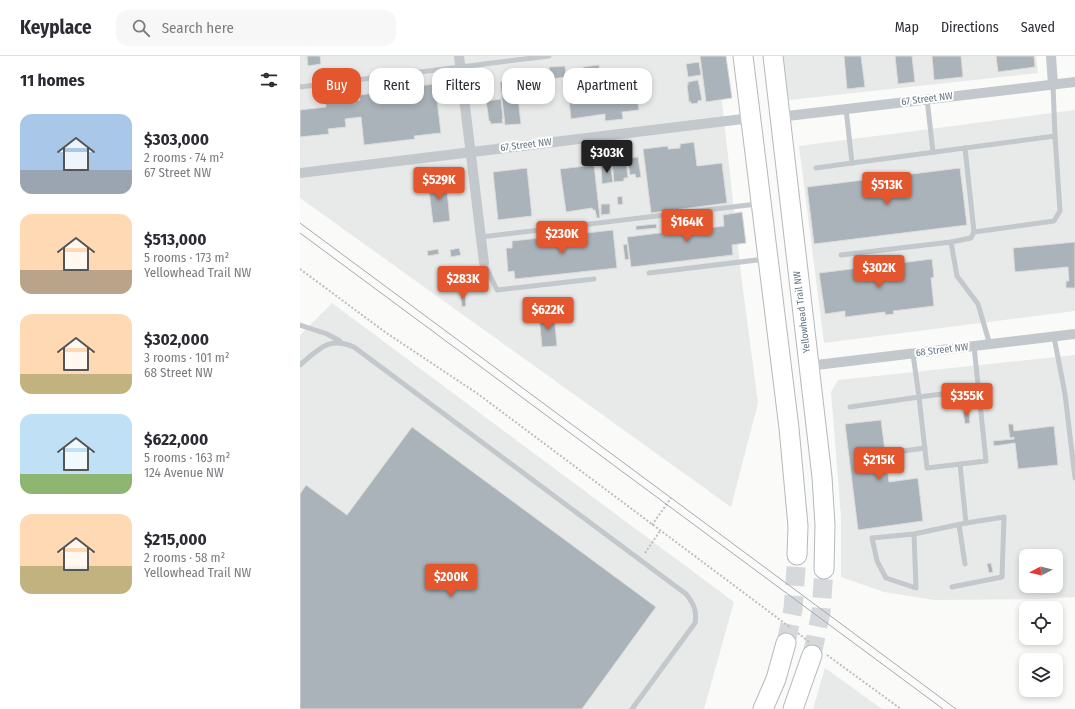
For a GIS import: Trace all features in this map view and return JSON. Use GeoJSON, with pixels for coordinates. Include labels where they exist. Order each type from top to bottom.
{"type":"FeatureCollection","features":[{"type":"Feature","properties":{"kind":"highway"},"geometry":{"type":"LineString","coordinates":[[743,56],[769,259],[795,485],[798,526],[798,555]]}},
{"type":"Feature","properties":{"kind":"highway","name":"Yellowhead Trail NW"},"geometry":{"type":"LineString","coordinates":[[772,56],[822,477],[825,525],[824,568]]}},
{"type":"Feature","properties":{"kind":"highway"},"geometry":{"type":"LineString","coordinates":[[763,708],[776,679],[786,643]]}},
{"type":"Feature","properties":{"kind":"highway"},"geometry":{"type":"LineString","coordinates":[[793,709],[816,651]]}},
{"type":"Feature","properties":{"kind":"street"},"geometry":{"type":"LineString","coordinates":[[459,56],[484,263]]}},
{"type":"Feature","properties":{"kind":"street"},"geometry":{"type":"LineString","coordinates":[[1050,56],[1052,85]]}},
{"type":"Feature","properties":{"kind":"street","name":"67 Street NW"},"geometry":{"type":"LineString","coordinates":[[779,117],[1075,82]]}},
{"type":"Feature","properties":{"kind":"street","name":"67 Street NW"},"geometry":{"type":"LineString","coordinates":[[300,173],[751,118]]}},
{"type":"Feature","properties":{"kind":"street","name":"68 Street NW"},"geometry":{"type":"LineString","coordinates":[[808,366],[1075,334]]}},
{"type":"Feature","properties":{"kind":"lane"},"geometry":{"type":"LineString","coordinates":[[300,87],[549,56]]}},
{"type":"Feature","properties":{"kind":"lane"},"geometry":{"type":"LineString","coordinates":[[974,232],[1054,221],[1060,211],[1054,136],[1052,85]]}},
{"type":"Feature","properties":{"kind":"lane"},"geometry":{"type":"LineString","coordinates":[[927,99],[933,152]]}},
{"type":"Feature","properties":{"kind":"lane"},"geometry":{"type":"LineString","coordinates":[[846,109],[852,162]]}},
{"type":"Feature","properties":{"kind":"lane"},"geometry":{"type":"LineString","coordinates":[[816,168],[1054,136]]}},
{"type":"Feature","properties":{"kind":"lane"},"geometry":{"type":"LineString","coordinates":[[841,255],[951,242],[970,238],[974,232],[966,148]]}},
{"type":"Feature","properties":{"kind":"lane"},"geometry":{"type":"LineString","coordinates":[[480,237],[762,203]]}},
{"type":"Feature","properties":{"kind":"lane"},"geometry":{"type":"LineString","coordinates":[[951,242],[957,276],[978,304],[990,344]]}},
{"type":"Feature","properties":{"kind":"lane"},"geometry":{"type":"LineString","coordinates":[[649,272],[769,259]]}},
{"type":"Feature","properties":{"kind":"lane"},"geometry":{"type":"LineString","coordinates":[[484,263],[497,290],[594,279]]}},
{"type":"Feature","properties":{"kind":"lane"},"geometry":{"type":"LineString","coordinates":[[300,325],[327,334],[364,354],[686,594],[695,607],[695,623],[632,709]]}},
{"type":"Feature","properties":{"kind":"lane"},"geometry":{"type":"LineString","coordinates":[[1054,337],[1065,394],[1075,478]]}},
{"type":"Feature","properties":{"kind":"lane"},"geometry":{"type":"LineString","coordinates":[[300,365],[327,344],[337,342],[346,344]]}},
{"type":"Feature","properties":{"kind":"lane"},"geometry":{"type":"LineString","coordinates":[[913,354],[928,468],[986,461],[974,346]]}},
{"type":"Feature","properties":{"kind":"lane"},"geometry":{"type":"LineString","coordinates":[[850,407],[950,393]]}},
{"type":"Feature","properties":{"kind":"lane"},"geometry":{"type":"LineString","coordinates":[[896,452],[925,448]]}},
{"type":"Feature","properties":{"kind":"lane"},"geometry":{"type":"LineString","coordinates":[[960,464],[966,523]]}},
{"type":"Feature","properties":{"kind":"lane"},"geometry":{"type":"LineString","coordinates":[[914,534],[916,588],[886,578],[877,561],[872,538],[914,534],[1004,517],[1002,577],[952,587]]}},
{"type":"Feature","properties":{"kind":"lane"},"geometry":{"type":"LineString","coordinates":[[959,525],[965,564]]}},
{"type":"Feature","properties":{"kind":"path"},"geometry":{"type":"LineString","coordinates":[[300,269],[386,332],[478,394],[816,651],[901,709]]}},
{"type":"Feature","properties":{"kind":"path"},"geometry":{"type":"LineString","coordinates":[[652,525],[671,498]]}},
{"type":"Feature","properties":{"kind":"path"},"geometry":{"type":"LineString","coordinates":[[640,559],[660,531]]}},
{"type":"Feature","properties":{"kind":"shaded area"},"geometry":{"type":"Polygon","coordinates":[[[300,56],[717,56],[741,274],[758,403],[731,507],[300,198],[300,56]]]}},
{"type":"Feature","properties":{"kind":"shaded area"},"geometry":{"type":"Polygon","coordinates":[[[781,56],[1036,56],[1038,73],[789,100],[781,56]]]}},
{"type":"Feature","properties":{"kind":"shaded area"},"geometry":{"type":"Polygon","coordinates":[[[1075,110],[1075,311],[824,343],[799,146],[1075,110]]]}},
{"type":"Feature","properties":{"kind":"shaded area"},"geometry":{"type":"Polygon","coordinates":[[[332,303],[734,602],[704,709],[300,709],[300,335],[332,303]]]}},
{"type":"Feature","properties":{"kind":"shaded area"},"geometry":{"type":"Polygon","coordinates":[[[1075,355],[1075,597],[1041,599],[935,600],[884,592],[841,577],[841,517],[831,392],[838,380],[1075,355]]]}},
{"type":"Feature","properties":{"kind":"shaded area"},"geometry":{"type":"Polygon","coordinates":[[[825,668],[882,709],[813,709],[825,668]]]}},
{"type":"Feature","properties":{"kind":"building"},"geometry":{"type":"Polygon","coordinates":[[[307,56],[320,56],[321,64],[308,66],[307,56]]]}},
{"type":"Feature","properties":{"kind":"building"},"geometry":{"type":"Polygon","coordinates":[[[700,56],[726,56],[732,98],[706,102],[700,56]]]}},
{"type":"Feature","properties":{"kind":"building"},"geometry":{"type":"Polygon","coordinates":[[[844,56],[861,56],[865,87],[847,89],[844,56]]]}},
{"type":"Feature","properties":{"kind":"building"},"geometry":{"type":"Polygon","coordinates":[[[895,56],[912,56],[915,82],[898,84],[895,56]]]}},
{"type":"Feature","properties":{"kind":"building"},"geometry":{"type":"Polygon","coordinates":[[[932,56],[961,56],[963,77],[934,80],[932,56]]]}},
{"type":"Feature","properties":{"kind":"building"},"geometry":{"type":"Polygon","coordinates":[[[996,56],[1034,56],[1035,67],[998,72],[996,56]]]}},
{"type":"Feature","properties":{"kind":"building"},"geometry":{"type":"Polygon","coordinates":[[[699,62],[701,75],[688,77],[686,64],[699,62]]]}},
{"type":"Feature","properties":{"kind":"building"},"geometry":{"type":"Polygon","coordinates":[[[599,65],[599,68],[583,68],[599,65]]]}},
{"type":"Feature","properties":{"kind":"building"},"geometry":{"type":"Polygon","coordinates":[[[565,66],[565,68],[563,68],[563,77],[555,78],[555,68],[549,67],[565,66]]]}},
{"type":"Feature","properties":{"kind":"building"},"geometry":{"type":"Polygon","coordinates":[[[698,80],[702,100],[698,101],[698,103],[691,104],[691,102],[689,102],[687,85],[688,82],[698,80]]]}},
{"type":"Feature","properties":{"kind":"building"},"geometry":{"type":"Polygon","coordinates":[[[500,82],[502,82],[502,99],[500,82]]]}},
{"type":"Feature","properties":{"kind":"building"},"geometry":{"type":"Polygon","coordinates":[[[432,84],[432,104],[437,104],[441,133],[414,136],[415,139],[364,145],[361,117],[345,119],[346,127],[328,129],[329,134],[300,137],[300,110],[326,107],[326,104],[361,104],[361,95],[369,94],[369,104],[424,104],[424,85],[432,84]]]}},
{"type":"Feature","properties":{"kind":"building"},"geometry":{"type":"Polygon","coordinates":[[[501,99],[503,123],[491,124],[489,121],[486,104],[494,104],[494,100],[501,99]]]}},
{"type":"Feature","properties":{"kind":"building"},"geometry":{"type":"Polygon","coordinates":[[[503,104],[519,104],[521,124],[505,125],[503,104]]]}},
{"type":"Feature","properties":{"kind":"building"},"geometry":{"type":"Polygon","coordinates":[[[569,104],[638,104],[639,110],[622,112],[623,119],[605,121],[605,114],[571,119],[569,104]]]}},
{"type":"Feature","properties":{"kind":"building"},"geometry":{"type":"Polygon","coordinates":[[[694,142],[697,166],[722,163],[727,203],[651,213],[643,149],[668,146],[668,149],[680,148],[680,144],[694,142]]]}},
{"type":"Feature","properties":{"kind":"building"},"geometry":{"type":"Polygon","coordinates":[[[638,157],[641,177],[636,178],[635,174],[630,175],[628,161],[630,161],[629,158],[638,157]]]}},
{"type":"Feature","properties":{"kind":"building"},"geometry":{"type":"Polygon","coordinates":[[[622,159],[622,162],[626,161],[628,178],[624,178],[624,181],[614,182],[612,160],[622,159]]]}},
{"type":"Feature","properties":{"kind":"building"},"geometry":{"type":"Polygon","coordinates":[[[610,163],[613,182],[602,184],[601,164],[610,163]]]}},
{"type":"Feature","properties":{"kind":"building"},"geometry":{"type":"Polygon","coordinates":[[[594,165],[600,218],[597,218],[595,210],[592,208],[566,212],[560,169],[594,165]]]}},
{"type":"Feature","properties":{"kind":"building"},"geometry":{"type":"Polygon","coordinates":[[[527,168],[532,216],[498,220],[493,172],[527,168]]]}},
{"type":"Feature","properties":{"kind":"building"},"geometry":{"type":"Polygon","coordinates":[[[960,168],[967,225],[814,244],[807,187],[960,168]]]}},
{"type":"Feature","properties":{"kind":"building"},"geometry":{"type":"Polygon","coordinates":[[[446,180],[450,221],[433,223],[428,182],[446,180]]]}},
{"type":"Feature","properties":{"kind":"building"},"geometry":{"type":"Polygon","coordinates":[[[622,196],[623,204],[618,205],[617,197],[622,196]]]}},
{"type":"Feature","properties":{"kind":"building"},"geometry":{"type":"Polygon","coordinates":[[[601,204],[610,204],[610,214],[601,215],[601,204]]]}},
{"type":"Feature","properties":{"kind":"building"},"geometry":{"type":"Polygon","coordinates":[[[742,212],[746,243],[732,245],[733,255],[631,267],[627,237],[668,232],[668,226],[683,224],[683,231],[724,226],[723,215],[742,212]]]}},
{"type":"Feature","properties":{"kind":"building"},"geometry":{"type":"Polygon","coordinates":[[[656,224],[657,228],[636,230],[636,226],[656,224]]]}},
{"type":"Feature","properties":{"kind":"building"},"geometry":{"type":"Polygon","coordinates":[[[613,230],[617,268],[515,279],[514,271],[508,272],[506,248],[512,248],[512,241],[613,230]]]}},
{"type":"Feature","properties":{"kind":"building"},"geometry":{"type":"Polygon","coordinates":[[[1075,242],[1075,288],[1066,288],[1066,281],[1069,281],[1068,267],[1015,272],[1013,248],[1075,242]]]}},
{"type":"Feature","properties":{"kind":"building"},"geometry":{"type":"Polygon","coordinates":[[[627,244],[629,259],[625,260],[623,245],[627,244]]]}},
{"type":"Feature","properties":{"kind":"building"},"geometry":{"type":"Polygon","coordinates":[[[459,248],[461,255],[451,257],[450,250],[459,248]]]}},
{"type":"Feature","properties":{"kind":"building"},"geometry":{"type":"Polygon","coordinates":[[[438,249],[439,254],[428,256],[427,251],[438,249]]]}},
{"type":"Feature","properties":{"kind":"building"},"geometry":{"type":"Polygon","coordinates":[[[932,259],[934,277],[931,278],[934,306],[893,311],[894,314],[885,315],[885,312],[845,317],[845,311],[825,314],[819,273],[932,259]]]}},
{"type":"Feature","properties":{"kind":"building"},"geometry":{"type":"Polygon","coordinates":[[[460,293],[465,293],[466,306],[462,307],[460,293]]]}},
{"type":"Feature","properties":{"kind":"building"},"geometry":{"type":"Polygon","coordinates":[[[554,314],[557,346],[542,347],[539,316],[554,314]]]}},
{"type":"Feature","properties":{"kind":"building"},"geometry":{"type":"Polygon","coordinates":[[[969,411],[970,423],[965,424],[963,412],[969,411]]]}},
{"type":"Feature","properties":{"kind":"building"},"geometry":{"type":"Polygon","coordinates":[[[881,420],[889,482],[918,478],[923,521],[858,530],[845,424],[881,420]]]}},
{"type":"Feature","properties":{"kind":"building"},"geometry":{"type":"Polygon","coordinates":[[[1008,424],[1013,424],[1014,431],[1054,426],[1058,465],[1018,469],[1015,443],[994,446],[993,441],[1014,439],[1014,437],[1010,438],[1008,424]]]}},
{"type":"Feature","properties":{"kind":"building"},"geometry":{"type":"Polygon","coordinates":[[[412,427],[656,607],[582,709],[300,709],[300,494],[306,485],[347,515],[412,427]]]}},
{"type":"Feature","properties":{"kind":"building"},"geometry":{"type":"Polygon","coordinates":[[[991,563],[993,572],[989,573],[987,564],[991,563]]]}},
{"type":"Feature","properties":{"kind":"tunnel"},"geometry":{"type":"LineString","coordinates":[[786,643],[793,609],[797,555]]}},
{"type":"Feature","properties":{"kind":"tunnel"},"geometry":{"type":"LineString","coordinates":[[812,655],[821,612],[824,569]]}},
{"type":"Feature","properties":{"kind":"tram line"},"geometry":{"type":"LineString","coordinates":[[300,223],[956,709]]}},
{"type":"Feature","properties":{"kind":"tram line"},"geometry":{"type":"LineString","coordinates":[[300,233],[943,709]]}}]}
